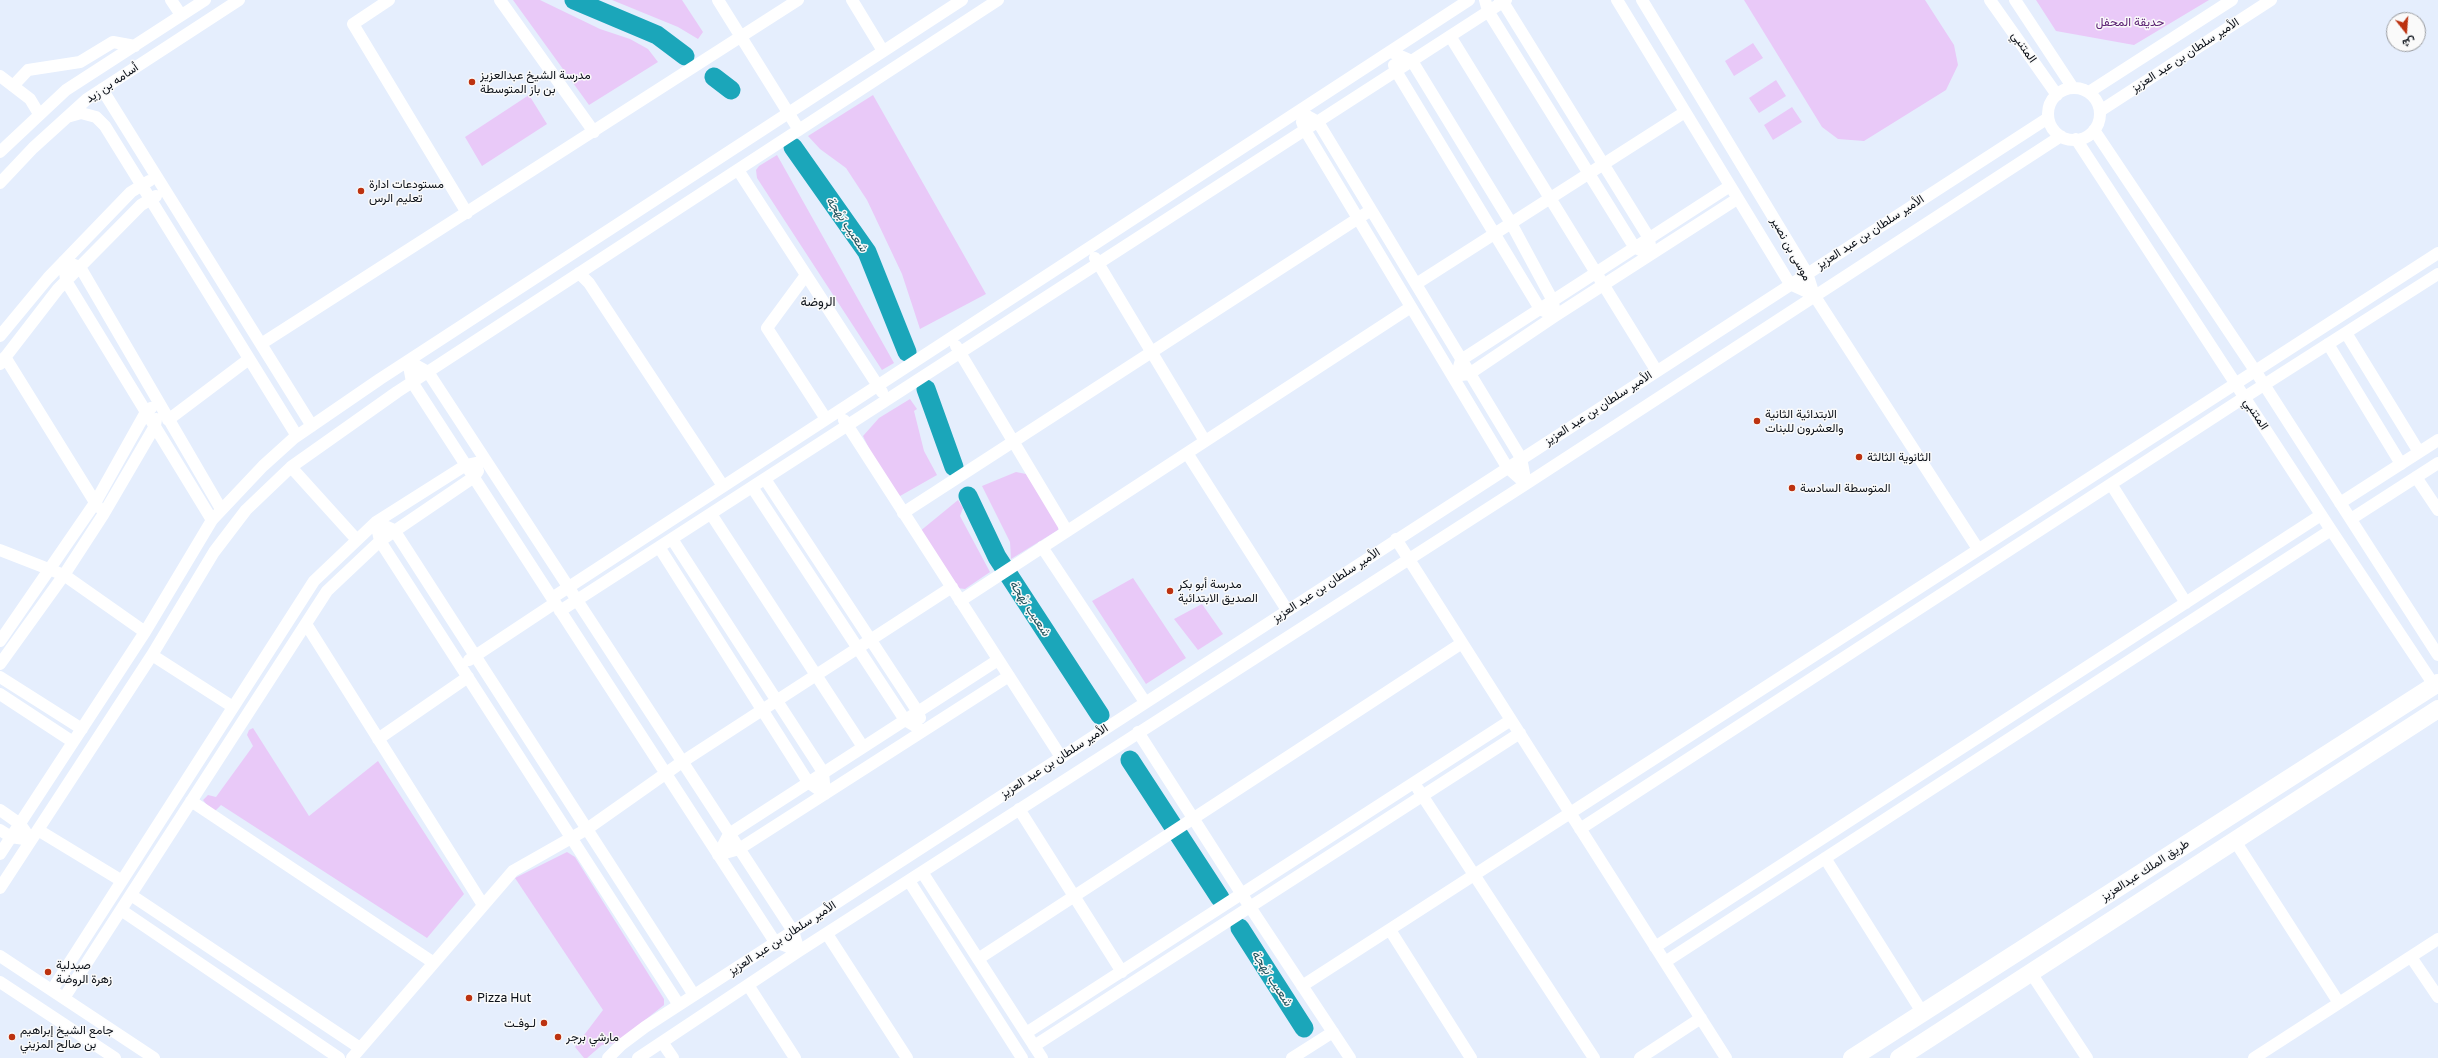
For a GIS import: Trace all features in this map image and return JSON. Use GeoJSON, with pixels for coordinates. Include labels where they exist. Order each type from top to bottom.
{"type":"FeatureCollection","features":[{"type":"Feature","properties":{"kind":"highway","name":"طريق الملك عبدالعزيز"},"geometry":{"type":"LineString","coordinates":[[1852,1058],[2437,685]]}},
{"type":"Feature","properties":{"kind":"highway","name":"طريق الملك عبدالعزيز"},"geometry":{"type":"LineString","coordinates":[[1899,1058],[2438,709]]}},
{"type":"Feature","properties":{"kind":"street"},"geometry":{"type":"LineString","coordinates":[[171,0],[181,15]]}},
{"type":"Feature","properties":{"kind":"street","name":"أسامه بن زيد"},"geometry":{"type":"LineString","coordinates":[[0,152],[66,90],[204,0]]}},
{"type":"Feature","properties":{"kind":"street","name":"أسامه بن زيد"},"geometry":{"type":"LineString","coordinates":[[0,183],[33,148],[67,117],[102,89],[239,0]]}},
{"type":"Feature","properties":{"kind":"street"},"geometry":{"type":"LineString","coordinates":[[389,0],[353,24],[467,213]]}},
{"type":"Feature","properties":{"kind":"street"},"geometry":{"type":"LineString","coordinates":[[500,0],[594,132]]}},
{"type":"Feature","properties":{"kind":"street"},"geometry":{"type":"LineString","coordinates":[[718,0],[799,130]]}},
{"type":"Feature","properties":{"kind":"street"},"geometry":{"type":"LineString","coordinates":[[261,344],[741,38],[798,0]]}},
{"type":"Feature","properties":{"kind":"street"},"geometry":{"type":"LineString","coordinates":[[852,0],[883,51]]}},
{"type":"Feature","properties":{"kind":"street"},"geometry":{"type":"LineString","coordinates":[[0,854],[145,632],[212,520],[220,509],[297,436],[408,361],[962,0]]}},
{"type":"Feature","properties":{"kind":"street"},"geometry":{"type":"LineString","coordinates":[[0,888],[152,655],[214,552],[246,510],[291,467],[412,382],[998,0]]}},
{"type":"Feature","properties":{"kind":"street"},"geometry":{"type":"LineString","coordinates":[[556,604],[568,587],[1300,112],[1469,0]]}},
{"type":"Feature","properties":{"kind":"street","name":"موسى بن نصير"},"geometry":{"type":"LineString","coordinates":[[1617,0],[1790,284],[1814,295]]}},
{"type":"Feature","properties":{"kind":"street","name":"موسى بن نصير"},"geometry":{"type":"LineString","coordinates":[[1642,0],[1807,273],[1814,295]]}},
{"type":"Feature","properties":{"kind":"street","name":"المتنبي"},"geometry":{"type":"LineString","coordinates":[[1990,0],[2057,94]]}},
{"type":"Feature","properties":{"kind":"street","name":"المتنبي"},"geometry":{"type":"LineString","coordinates":[[2015,0],[2072,88]]}},
{"type":"Feature","properties":{"kind":"street","name":"الأمير سلطان بن عبد العزيز"},"geometry":{"type":"LineString","coordinates":[[2089,92],[2232,0]]}},
{"type":"Feature","properties":{"kind":"street","name":"الأمير سلطان بن عبد العزيز"},"geometry":{"type":"LineString","coordinates":[[2100,111],[2271,0]]}},
{"type":"Feature","properties":{"kind":"street"},"geometry":{"type":"LineString","coordinates":[[461,666],[556,604],[577,600],[766,479],[1412,61],[1450,36],[1487,6],[1503,1],[1649,238],[1651,254]]}},
{"type":"Feature","properties":{"kind":"street"},"geometry":{"type":"LineString","coordinates":[[1487,6],[1635,248],[1651,254]]}},
{"type":"Feature","properties":{"kind":"street"},"geometry":{"type":"LineString","coordinates":[[1450,36],[1656,370]]}},
{"type":"Feature","properties":{"kind":"street"},"geometry":{"type":"LineString","coordinates":[[13,86],[28,70],[80,62],[113,42],[135,46]]}},
{"type":"Feature","properties":{"kind":"street"},"geometry":{"type":"LineString","coordinates":[[1391,52],[1412,61],[1511,224],[1553,301],[1555,316]]}},
{"type":"Feature","properties":{"kind":"street"},"geometry":{"type":"LineString","coordinates":[[1391,52],[1396,71],[1540,309],[1555,316]]}},
{"type":"Feature","properties":{"kind":"street"},"geometry":{"type":"LineString","coordinates":[[0,76],[30,99],[39,114]]}},
{"type":"Feature","properties":{"kind":"street"},"geometry":{"type":"LineString","coordinates":[[2072,88],[2089,92],[2095,98],[2100,111],[2099,123],[2094,130],[2088,136],[2076,140],[2061,136],[2051,126],[2048,118],[2050,105],[2057,94],[2072,88]]}},
{"type":"Feature","properties":{"kind":"street"},"geometry":{"type":"LineString","coordinates":[[102,89],[312,426]]}},
{"type":"Feature","properties":{"kind":"street"},"geometry":{"type":"LineString","coordinates":[[1300,112],[1318,122],[1521,458],[1526,484]]}},
{"type":"Feature","properties":{"kind":"street"},"geometry":{"type":"LineString","coordinates":[[1300,112],[1304,130],[1507,467],[1526,484]]}},
{"type":"Feature","properties":{"kind":"street"},"geometry":{"type":"LineString","coordinates":[[1416,284],[1685,112]]}},
{"type":"Feature","properties":{"kind":"street"},"geometry":{"type":"LineString","coordinates":[[67,117],[81,113],[96,117],[105,126],[297,436]]}},
{"type":"Feature","properties":{"kind":"street","name":"الأمير سلطان بن عبد العزيز"},"geometry":{"type":"LineString","coordinates":[[608,1058],[621,1044],[678,1005],[1656,370],[2048,118]]}},
{"type":"Feature","properties":{"kind":"street","name":"المتنبي"},"geometry":{"type":"LineString","coordinates":[[2094,130],[2256,372],[2438,654]]}},
{"type":"Feature","properties":{"kind":"street","name":"الأمير سلطان بن عبد العزيز"},"geometry":{"type":"LineString","coordinates":[[638,1058],[799,951],[1526,484],[1814,295],[2061,136]]}},
{"type":"Feature","properties":{"kind":"street","name":"المتنبي"},"geometry":{"type":"LineString","coordinates":[[2076,140],[2237,384],[2321,515],[2437,685]]}},
{"type":"Feature","properties":{"kind":"street"},"geometry":{"type":"LineString","coordinates":[[738,170],[887,400]]}},
{"type":"Feature","properties":{"kind":"street"},"geometry":{"type":"LineString","coordinates":[[0,336],[64,262],[132,192],[157,176]]}},
{"type":"Feature","properties":{"kind":"street"},"geometry":{"type":"LineString","coordinates":[[1454,377],[1462,360],[1730,186]]}},
{"type":"Feature","properties":{"kind":"street"},"geometry":{"type":"LineString","coordinates":[[103,515],[3,361],[66,281],[141,205],[165,190]]}},
{"type":"Feature","properties":{"kind":"street"},"geometry":{"type":"LineString","coordinates":[[1454,377],[1469,374],[1555,316],[1737,199]]}},
{"type":"Feature","properties":{"kind":"street"},"geometry":{"type":"LineString","coordinates":[[903,513],[1371,210]]}},
{"type":"Feature","properties":{"kind":"street"},"geometry":{"type":"LineString","coordinates":[[1089,248],[1205,441]]}},
{"type":"Feature","properties":{"kind":"street"},"geometry":{"type":"LineString","coordinates":[[1302,986],[1571,814],[1978,549],[2256,372],[2438,253]]}},
{"type":"Feature","properties":{"kind":"street"},"geometry":{"type":"LineString","coordinates":[[64,262],[80,267],[220,509]]}},
{"type":"Feature","properties":{"kind":"street"},"geometry":{"type":"LineString","coordinates":[[64,262],[66,281],[212,520]]}},
{"type":"Feature","properties":{"kind":"street"},"geometry":{"type":"LineString","coordinates":[[579,273],[589,282],[723,486]]}},
{"type":"Feature","properties":{"kind":"street"},"geometry":{"type":"LineString","coordinates":[[1580,829],[2245,397],[2438,274]]}},
{"type":"Feature","properties":{"kind":"street"},"geometry":{"type":"LineString","coordinates":[[806,275],[767,328],[826,419]]}},
{"type":"Feature","properties":{"kind":"street"},"geometry":{"type":"LineString","coordinates":[[1814,295],[1978,549]]}},
{"type":"Feature","properties":{"kind":"street"},"geometry":{"type":"LineString","coordinates":[[960,600],[1411,307]]}},
{"type":"Feature","properties":{"kind":"street"},"geometry":{"type":"LineString","coordinates":[[2346,333],[2419,452]]}},
{"type":"Feature","properties":{"kind":"street"},"geometry":{"type":"LineString","coordinates":[[951,338],[1067,531]]}},
{"type":"Feature","properties":{"kind":"street"},"geometry":{"type":"LineString","coordinates":[[2328,344],[2401,464]]}},
{"type":"Feature","properties":{"kind":"street"},"geometry":{"type":"LineString","coordinates":[[168,420],[249,359]]}},
{"type":"Feature","properties":{"kind":"street"},"geometry":{"type":"LineString","coordinates":[[408,361],[428,372],[793,931],[799,951]]}},
{"type":"Feature","properties":{"kind":"street"},"geometry":{"type":"LineString","coordinates":[[408,361],[412,382],[775,942],[799,951]]}},
{"type":"Feature","properties":{"kind":"street"},"geometry":{"type":"LineString","coordinates":[[0,641],[95,503],[146,412],[158,402]]}},
{"type":"Feature","properties":{"kind":"street"},"geometry":{"type":"LineString","coordinates":[[0,664],[64,575],[103,515],[155,426],[158,402]]}},
{"type":"Feature","properties":{"kind":"street"},"geometry":{"type":"LineString","coordinates":[[838,411],[1061,757]]}},
{"type":"Feature","properties":{"kind":"street"},"geometry":{"type":"LineString","coordinates":[[2340,503],[2438,440]]}},
{"type":"Feature","properties":{"kind":"street"},"geometry":{"type":"LineString","coordinates":[[1187,453],[1287,610]]}},
{"type":"Feature","properties":{"kind":"street"},"geometry":{"type":"LineString","coordinates":[[52,990],[314,581],[376,522],[466,465],[485,461]]}},
{"type":"Feature","properties":{"kind":"street"},"geometry":{"type":"LineString","coordinates":[[64,998],[327,591],[380,541],[394,530],[474,478],[485,461]]}},
{"type":"Feature","properties":{"kind":"street"},"geometry":{"type":"LineString","coordinates":[[2351,519],[2438,463]]}},
{"type":"Feature","properties":{"kind":"street"},"geometry":{"type":"LineString","coordinates":[[291,467],[357,540]]}},
{"type":"Feature","properties":{"kind":"street"},"geometry":{"type":"LineString","coordinates":[[2416,477],[2438,510]]}},
{"type":"Feature","properties":{"kind":"street"},"geometry":{"type":"LineString","coordinates":[[766,479],[918,712],[923,731]]}},
{"type":"Feature","properties":{"kind":"street"},"geometry":{"type":"LineString","coordinates":[[2111,484],[2186,603]]}},
{"type":"Feature","properties":{"kind":"street"},"geometry":{"type":"LineString","coordinates":[[752,487],[905,720],[923,731]]}},
{"type":"Feature","properties":{"kind":"street"},"geometry":{"type":"LineString","coordinates":[[711,514],[863,747]]}},
{"type":"Feature","properties":{"kind":"street"},"geometry":{"type":"LineString","coordinates":[[1655,947],[2321,515]]}},
{"type":"Feature","properties":{"kind":"street"},"geometry":{"type":"LineString","coordinates":[[376,522],[394,530],[694,995]]}},
{"type":"Feature","properties":{"kind":"street"},"geometry":{"type":"LineString","coordinates":[[376,522],[380,541],[678,1005]]}},
{"type":"Feature","properties":{"kind":"street"},"geometry":{"type":"LineString","coordinates":[[1665,962],[2331,530]]}},
{"type":"Feature","properties":{"kind":"street"},"geometry":{"type":"LineString","coordinates":[[672,539],[823,772],[825,794]]}},
{"type":"Feature","properties":{"kind":"street"},"geometry":{"type":"LineString","coordinates":[[1396,539],[1726,1058]]}},
{"type":"Feature","properties":{"kind":"street"},"geometry":{"type":"LineString","coordinates":[[659,547],[808,782],[825,794]]}},
{"type":"Feature","properties":{"kind":"street"},"geometry":{"type":"LineString","coordinates":[[1042,547],[1145,702]]}},
{"type":"Feature","properties":{"kind":"street"},"geometry":{"type":"LineString","coordinates":[[0,550],[64,575],[145,632]]}},
{"type":"Feature","properties":{"kind":"street"},"geometry":{"type":"LineString","coordinates":[[352,1058],[513,871],[587,829],[682,762],[952,588]]}},
{"type":"Feature","properties":{"kind":"street"},"geometry":{"type":"LineString","coordinates":[[306,624],[483,905]]}},
{"type":"Feature","properties":{"kind":"street"},"geometry":{"type":"LineString","coordinates":[[978,958],[1462,643]]}},
{"type":"Feature","properties":{"kind":"street"},"geometry":{"type":"LineString","coordinates":[[152,655],[233,707]]}},
{"type":"Feature","properties":{"kind":"street"},"geometry":{"type":"LineString","coordinates":[[718,855],[729,834],[998,660]]}},
{"type":"Feature","properties":{"kind":"street"},"geometry":{"type":"LineString","coordinates":[[718,855],[739,849],[1009,676]]}},
{"type":"Feature","properties":{"kind":"street"},"geometry":{"type":"LineString","coordinates":[[0,677],[82,729]]}},
{"type":"Feature","properties":{"kind":"street"},"geometry":{"type":"LineString","coordinates":[[378,739],[468,677]]}},
{"type":"Feature","properties":{"kind":"street"},"geometry":{"type":"LineString","coordinates":[[0,694],[73,742]]}},
{"type":"Feature","properties":{"kind":"street"},"geometry":{"type":"LineString","coordinates":[[1026,1033],[1511,720]]}},
{"type":"Feature","properties":{"kind":"street"},"geometry":{"type":"LineString","coordinates":[[1138,732],[1189,821],[1242,894],[1350,1058]]}},
{"type":"Feature","properties":{"kind":"street"},"geometry":{"type":"LineString","coordinates":[[1034,1046],[1520,734]]}},
{"type":"Feature","properties":{"kind":"street"},"geometry":{"type":"LineString","coordinates":[[1414,783],[1594,1058]]}},
{"type":"Feature","properties":{"kind":"street"},"geometry":{"type":"LineString","coordinates":[[191,801],[434,963]]}},
{"type":"Feature","properties":{"kind":"street"},"geometry":{"type":"LineString","coordinates":[[1020,809],[1122,972]]}},
{"type":"Feature","properties":{"kind":"street"},"geometry":{"type":"LineString","coordinates":[[0,810],[35,835],[122,881]]}},
{"type":"Feature","properties":{"kind":"street"},"geometry":{"type":"LineString","coordinates":[[0,830],[11,837],[35,835]]}},
{"type":"Feature","properties":{"kind":"street"},"geometry":{"type":"LineString","coordinates":[[2236,841],[2339,1003]]}},
{"type":"Feature","properties":{"kind":"street"},"geometry":{"type":"LineString","coordinates":[[1825,858],[1922,1012]]}},
{"type":"Feature","properties":{"kind":"street"},"geometry":{"type":"LineString","coordinates":[[922,872],[1042,1058]]}},
{"type":"Feature","properties":{"kind":"street"},"geometry":{"type":"LineString","coordinates":[[909,881],[1022,1058]]}},
{"type":"Feature","properties":{"kind":"street"},"geometry":{"type":"LineString","coordinates":[[131,895],[360,1048]]}},
{"type":"Feature","properties":{"kind":"street"},"geometry":{"type":"LineString","coordinates":[[121,910],[339,1058]]}},
{"type":"Feature","properties":{"kind":"street"},"geometry":{"type":"LineString","coordinates":[[1390,930],[1471,1058]]}},
{"type":"Feature","properties":{"kind":"street"},"geometry":{"type":"LineString","coordinates":[[827,934],[907,1058]]}},
{"type":"Feature","properties":{"kind":"street"},"geometry":{"type":"LineString","coordinates":[[2254,1058],[2438,939]]}},
{"type":"Feature","properties":{"kind":"street"},"geometry":{"type":"LineString","coordinates":[[0,956],[154,1058]]}},
{"type":"Feature","properties":{"kind":"street"},"geometry":{"type":"LineString","coordinates":[[2411,957],[2438,997]]}},
{"type":"Feature","properties":{"kind":"street"},"geometry":{"type":"LineString","coordinates":[[2031,973],[2087,1058]]}},
{"type":"Feature","properties":{"kind":"street"},"geometry":{"type":"LineString","coordinates":[[0,982],[111,1057]]}},
{"type":"Feature","properties":{"kind":"street"},"geometry":{"type":"LineString","coordinates":[[748,985],[795,1058]]}},
{"type":"Feature","properties":{"kind":"street"},"geometry":{"type":"LineString","coordinates":[[1640,1058],[1701,1018]]}},
{"type":"Feature","properties":{"kind":"street"},"geometry":{"type":"LineString","coordinates":[[1292,1058],[1332,1032]]}},
{"type":"Feature","properties":{"kind":"street"},"geometry":{"type":"LineString","coordinates":[[662,1042],[673,1058]]}},
{"type":"Feature","properties":{"kind":"green space"},"geometry":{"type":"Polygon","coordinates":[[[513,0],[540,0],[600,29],[630,39],[648,49],[658,62],[589,105],[513,0]]]}},
{"type":"Feature","properties":{"kind":"green space"},"geometry":{"type":"Polygon","coordinates":[[[612,0],[682,0],[703,32],[698,39],[678,27],[612,0]]]}},
{"type":"Feature","properties":{"kind":"green space"},"geometry":{"type":"Polygon","coordinates":[[[1744,0],[1925,0],[1954,45],[1958,65],[1946,90],[1864,141],[1838,139],[1822,127],[1744,0]]]}},
{"type":"Feature","properties":{"kind":"green space","name":"حديقة المحفل"},"geometry":{"type":"Polygon","coordinates":[[[2036,0],[2209,0],[2134,45],[2056,31],[2036,0]]]}},
{"type":"Feature","properties":{"kind":"green space"},"geometry":{"type":"Polygon","coordinates":[[[1753,43],[1763,58],[1734,76],[1725,61],[1753,43]]]}},
{"type":"Feature","properties":{"kind":"green space"},"geometry":{"type":"Polygon","coordinates":[[[1776,80],[1786,96],[1759,113],[1749,98],[1776,80]]]}},
{"type":"Feature","properties":{"kind":"green space"},"geometry":{"type":"Polygon","coordinates":[[[529,95],[547,124],[482,166],[465,137],[529,95]]]}},
{"type":"Feature","properties":{"kind":"green space"},"geometry":{"type":"Polygon","coordinates":[[[873,95],[986,294],[920,329],[902,274],[867,200],[846,168],[820,149],[808,136],[873,95]]]}},
{"type":"Feature","properties":{"kind":"green space"},"geometry":{"type":"Polygon","coordinates":[[[1792,107],[1802,122],[1773,140],[1764,125],[1792,107]]]}},
{"type":"Feature","properties":{"kind":"green space"},"geometry":{"type":"Polygon","coordinates":[[[777,155],[894,363],[882,370],[757,178],[756,170],[759,166],[777,155]]]}},
{"type":"Feature","properties":{"kind":"green space"},"geometry":{"type":"Polygon","coordinates":[[[910,399],[917,409],[914,411],[924,451],[937,475],[900,496],[884,480],[863,436],[879,418],[910,399]]]}},
{"type":"Feature","properties":{"kind":"green space"},"geometry":{"type":"Polygon","coordinates":[[[1016,472],[1026,474],[1058,525],[1058,530],[1011,559],[1010,542],[982,486],[1016,472]]]}},
{"type":"Feature","properties":{"kind":"green space"},"geometry":{"type":"Polygon","coordinates":[[[958,500],[963,508],[960,516],[990,572],[965,589],[957,588],[919,532],[958,500]]]}},
{"type":"Feature","properties":{"kind":"green space"},"geometry":{"type":"Polygon","coordinates":[[[1133,578],[1186,658],[1146,684],[1092,601],[1133,578]]]}},
{"type":"Feature","properties":{"kind":"green space"},"geometry":{"type":"Polygon","coordinates":[[[1202,604],[1223,634],[1198,650],[1174,619],[1202,604]]]}},
{"type":"Feature","properties":{"kind":"green space"},"geometry":{"type":"Polygon","coordinates":[[[253,728],[309,816],[378,761],[464,894],[427,938],[221,805],[215,811],[207,805],[203,800],[208,795],[216,797],[253,746],[247,735],[249,730],[253,728]]]}},
{"type":"Feature","properties":{"kind":"green space"},"geometry":{"type":"Polygon","coordinates":[[[567,852],[575,857],[664,999],[664,1005],[616,1043],[602,1045],[587,1058],[584,1058],[575,1047],[603,1010],[515,878],[567,852]]]}},
{"type":"Feature","properties":{"kind":"waterway","name":"شعيب بَهْجة"},"geometry":{"type":"LineString","coordinates":[[574,0],[657,35],[685,56]]}},
{"type":"Feature","properties":{"kind":"waterway","name":"شعيب بَهْجة"},"geometry":{"type":"LineString","coordinates":[[714,77],[731,90]]}},
{"type":"Feature","properties":{"kind":"waterway","name":"شعيب بَهْجة"},"geometry":{"type":"LineString","coordinates":[[793,147],[867,252],[907,352]]}},
{"type":"Feature","properties":{"kind":"waterway","name":"شعيب بَهْجة"},"geometry":{"type":"LineString","coordinates":[[926,389],[954,467]]}},
{"type":"Feature","properties":{"kind":"waterway","name":"شعيب بَهْجة"},"geometry":{"type":"LineString","coordinates":[[968,496],[997,557],[1100,715]]}},
{"type":"Feature","properties":{"kind":"waterway","name":"شعيب بَهْجة"},"geometry":{"type":"LineString","coordinates":[[1130,760],[1220,898]]}},
{"type":"Feature","properties":{"kind":"waterway","name":"شعيب بَهْجة"},"geometry":{"type":"LineString","coordinates":[[1240,928],[1304,1028]]}},
{"type":"Feature","properties":{"kind":"place","name":"مدرسة الشيخ عبدالعزيز بن باز المتوسطة"},"geometry":{"type":"Point","coordinates":[472,82]}},
{"type":"Feature","properties":{"kind":"place","name":"مستودعات ادارة تعليم الرس"},"geometry":{"type":"Point","coordinates":[361,191]}},
{"type":"Feature","properties":{"kind":"place","name":"الابتدائية الثانية والعشرون للبنات"},"geometry":{"type":"Point","coordinates":[1757,421]}},
{"type":"Feature","properties":{"kind":"place","name":"الثانوية الثالثة"},"geometry":{"type":"Point","coordinates":[1859,457]}},
{"type":"Feature","properties":{"kind":"place","name":"المتوسطة السادسة"},"geometry":{"type":"Point","coordinates":[1792,488]}},
{"type":"Feature","properties":{"kind":"place","name":"مدرسة أبو بكر الصديق الابتدائية"},"geometry":{"type":"Point","coordinates":[1170,591]}},
{"type":"Feature","properties":{"kind":"place","name":"صيدلية زهرة الروضة"},"geometry":{"type":"Point","coordinates":[48,972]}},
{"type":"Feature","properties":{"kind":"place","name":"Pizza Hut"},"geometry":{"type":"Point","coordinates":[469,998]}},
{"type":"Feature","properties":{"kind":"place","name":"لـوفـت"},"geometry":{"type":"Point","coordinates":[544,1023]}},
{"type":"Feature","properties":{"kind":"place","name":"جامع الشيخ إبراهيم بن صالح المزيني"},"geometry":{"type":"Point","coordinates":[12,1037]}},
{"type":"Feature","properties":{"kind":"place","name":"مارشي برجر"},"geometry":{"type":"Point","coordinates":[558,1037]}},
{"type":"Feature","properties":{"kind":"district","name":"الروضة"},"geometry":{"type":"Point","coordinates":[818,302]}}]}
